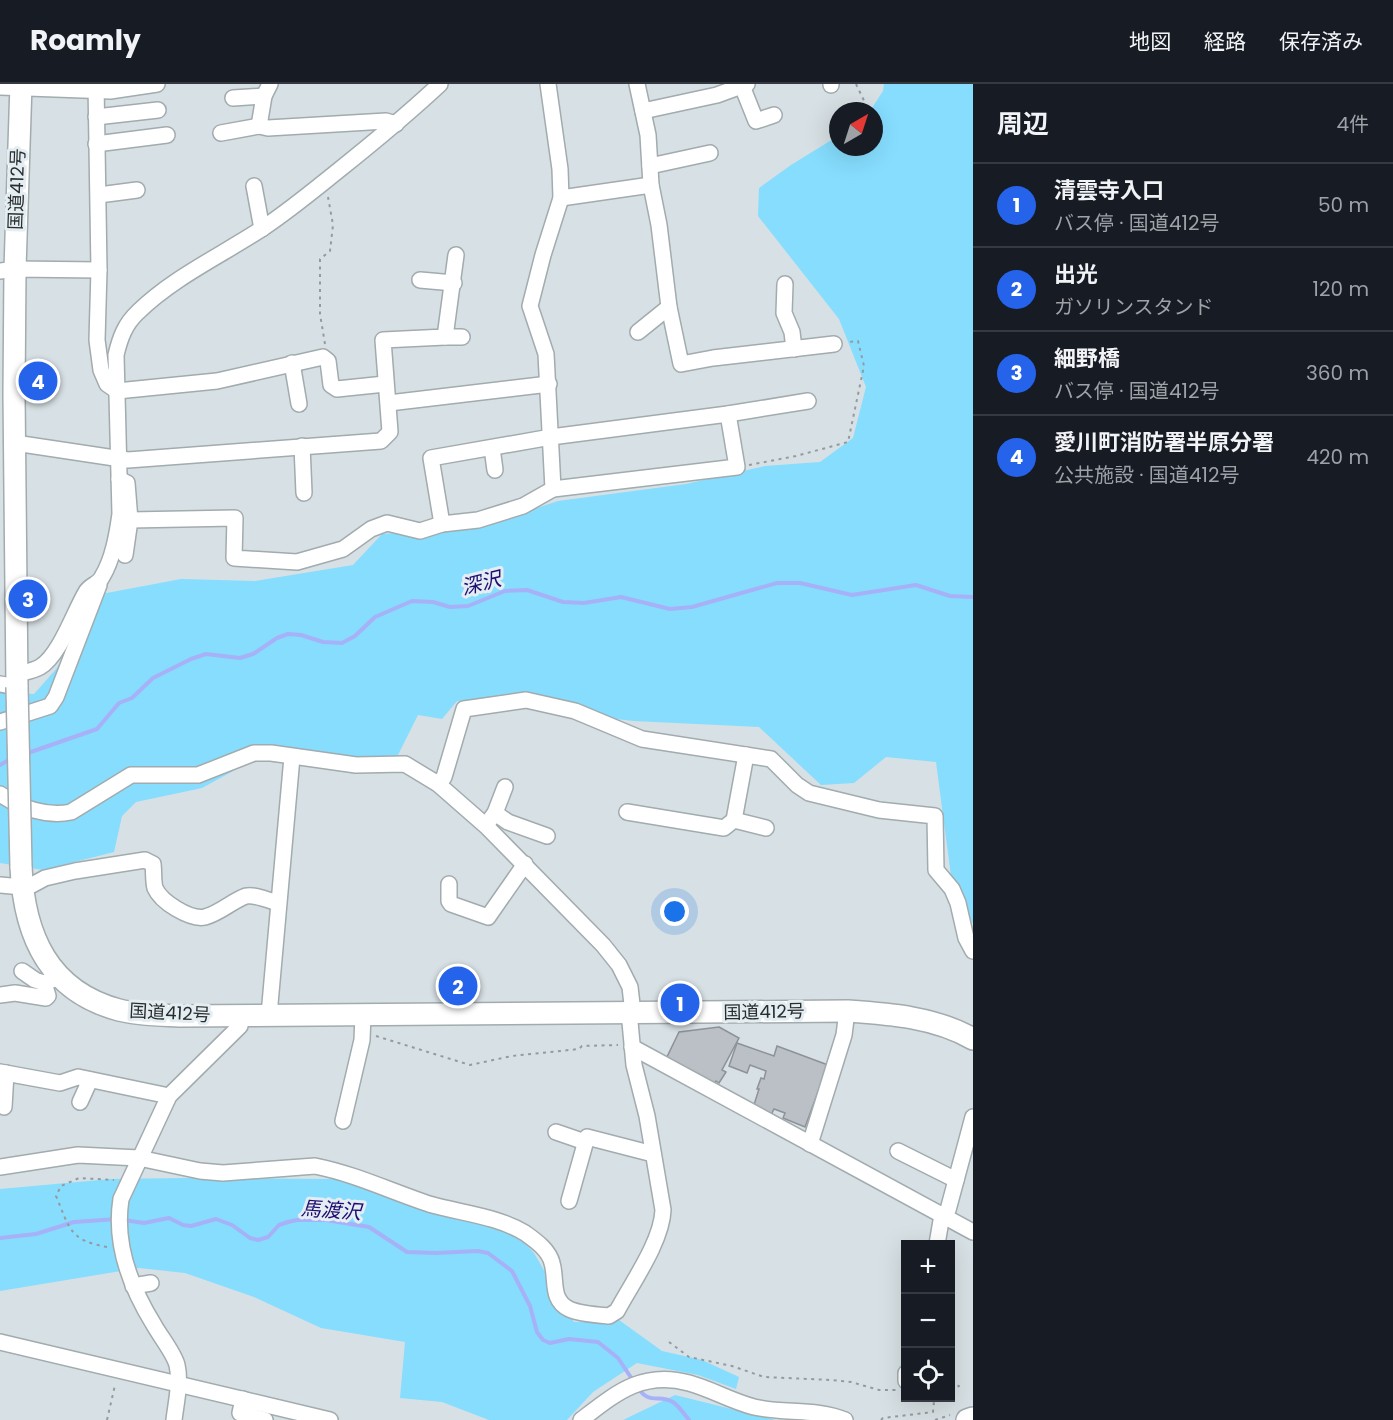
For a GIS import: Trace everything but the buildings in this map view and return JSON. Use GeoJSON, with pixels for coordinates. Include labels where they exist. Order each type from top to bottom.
{"type":"FeatureCollection","features":[{"type":"Feature","properties":{"kind":"highway","name":"国道412号"},"geometry":{"type":"LineString","coordinates":[[14,86],[7,270],[7,394],[15,443],[12,682],[24,906],[30,928],[48,962],[52,979],[67,984],[84,996],[120,1010],[159,1016],[269,1016],[363,1022],[633,1013],[847,1011],[905,1016],[936,1024],[973,1039]]}},
{"type":"Feature","properties":{"kind":"highway"},"geometry":{"type":"LineString","coordinates":[[967,1420],[973,1418]]}},
{"type":"Feature","properties":{"kind":"street"},"geometry":{"type":"LineString","coordinates":[[14,86],[96,87],[110,91],[157,84]]}},
{"type":"Feature","properties":{"kind":"street"},"geometry":{"type":"LineString","coordinates":[[0,722],[50,706],[56,697],[118,530],[116,355],[119,339],[126,326],[137,313],[165,290],[262,229],[321,184],[396,124],[439,84]]}},
{"type":"Feature","properties":{"kind":"street"},"geometry":{"type":"LineString","coordinates":[[548,84],[560,169],[561,198],[530,306],[546,354],[553,489]]}},
{"type":"Feature","properties":{"kind":"street"},"geometry":{"type":"LineString","coordinates":[[637,84],[643,111],[651,185],[669,307],[681,364],[712,354],[838,344]]}},
{"type":"Feature","properties":{"kind":"street"},"geometry":{"type":"LineString","coordinates":[[643,111],[717,95],[744,85],[756,121],[774,115]]}},
{"type":"Feature","properties":{"kind":"street"},"geometry":{"type":"LineString","coordinates":[[96,87],[99,195],[97,340],[101,370],[107,384],[117,391],[217,381],[323,357],[328,362],[331,385],[337,389],[385,384]]}},
{"type":"Feature","properties":{"kind":"street"},"geometry":{"type":"LineString","coordinates":[[233,98],[267,90],[259,126]]}},
{"type":"Feature","properties":{"kind":"street"},"geometry":{"type":"LineString","coordinates":[[96,117],[158,110]]}},
{"type":"Feature","properties":{"kind":"street"},"geometry":{"type":"LineString","coordinates":[[221,133],[259,126],[268,128],[386,121],[396,124]]}},
{"type":"Feature","properties":{"kind":"street"},"geometry":{"type":"LineString","coordinates":[[96,144],[166,135]]}},
{"type":"Feature","properties":{"kind":"street"},"geometry":{"type":"LineString","coordinates":[[650,166],[710,153]]}},
{"type":"Feature","properties":{"kind":"street"},"geometry":{"type":"LineString","coordinates":[[561,198],[651,185]]}},
{"type":"Feature","properties":{"kind":"street"},"geometry":{"type":"LineString","coordinates":[[255,186],[262,229]]}},
{"type":"Feature","properties":{"kind":"street"},"geometry":{"type":"LineString","coordinates":[[99,195],[137,190]]}},
{"type":"Feature","properties":{"kind":"street"},"geometry":{"type":"LineString","coordinates":[[445,337],[456,255]]}},
{"type":"Feature","properties":{"kind":"street"},"geometry":{"type":"LineString","coordinates":[[7,270],[99,270]]}},
{"type":"Feature","properties":{"kind":"street"},"geometry":{"type":"LineString","coordinates":[[420,280],[454,283]]}},
{"type":"Feature","properties":{"kind":"street"},"geometry":{"type":"LineString","coordinates":[[785,284],[784,313],[792,332],[794,349]]}},
{"type":"Feature","properties":{"kind":"street"},"geometry":{"type":"LineString","coordinates":[[638,332],[669,307]]}},
{"type":"Feature","properties":{"kind":"street"},"geometry":{"type":"LineString","coordinates":[[15,443],[128,460],[381,441],[390,432],[383,340],[462,337]]}},
{"type":"Feature","properties":{"kind":"street"},"geometry":{"type":"LineString","coordinates":[[291,363],[299,404]]}},
{"type":"Feature","properties":{"kind":"street"},"geometry":{"type":"LineString","coordinates":[[389,403],[549,384]]}},
{"type":"Feature","properties":{"kind":"street"},"geometry":{"type":"LineString","coordinates":[[442,524],[431,458],[551,438],[808,401]]}},
{"type":"Feature","properties":{"kind":"street"},"geometry":{"type":"LineString","coordinates":[[130,520],[235,518],[234,558],[297,562],[343,549],[371,529],[387,524],[420,531],[442,524],[478,520],[523,506],[553,489],[737,467],[729,414]]}},
{"type":"Feature","properties":{"kind":"street"},"geometry":{"type":"LineString","coordinates":[[302,446],[304,493]]}},
{"type":"Feature","properties":{"kind":"street"},"geometry":{"type":"LineString","coordinates":[[492,448],[495,470]]}},
{"type":"Feature","properties":{"kind":"street"},"geometry":{"type":"LineString","coordinates":[[119,478],[127,483],[130,520],[125,555]]}},
{"type":"Feature","properties":{"kind":"street"},"geometry":{"type":"LineString","coordinates":[[12,682],[41,666],[48,659],[76,614],[86,592],[101,580]]}},
{"type":"Feature","properties":{"kind":"street"},"geometry":{"type":"LineString","coordinates":[[438,784],[444,777],[464,709],[526,700],[575,711],[642,740],[771,759],[797,785],[809,793],[879,810],[936,816],[936,870],[952,889],[958,903],[966,938],[973,951]]}},
{"type":"Feature","properties":{"kind":"street"},"geometry":{"type":"LineString","coordinates":[[0,794],[16,803],[39,811],[60,814],[71,812],[131,775],[198,775],[254,753],[271,753],[356,765],[405,764],[438,784],[525,864],[603,945],[619,965],[630,987],[633,1013],[630,1022],[632,1045],[654,1154],[663,1221],[656,1241],[617,1311],[609,1316],[569,1309],[562,1304],[555,1291],[552,1263],[548,1254],[542,1245],[512,1226],[427,1203],[348,1174],[315,1166],[223,1173],[200,1171],[140,1158],[78,1155],[0,1167]]}},
{"type":"Feature","properties":{"kind":"street"},"geometry":{"type":"LineString","coordinates":[[627,812],[665,811],[724,828],[734,819],[747,754]]}},
{"type":"Feature","properties":{"kind":"street"},"geometry":{"type":"LineString","coordinates":[[269,1016],[292,757]]}},
{"type":"Feature","properties":{"kind":"street"},"geometry":{"type":"LineString","coordinates":[[486,826],[495,813],[505,787]]}},
{"type":"Feature","properties":{"kind":"street"},"geometry":{"type":"LineString","coordinates":[[495,813],[508,822],[547,836]]}},
{"type":"Feature","properties":{"kind":"street"},"geometry":{"type":"LineString","coordinates":[[734,819],[766,828]]}},
{"type":"Feature","properties":{"kind":"street"},"geometry":{"type":"LineString","coordinates":[[0,885],[22,877],[32,885],[45,878],[75,871],[146,860],[153,864],[155,888],[164,899],[184,913],[196,918],[206,917],[246,896],[278,903]]}},
{"type":"Feature","properties":{"kind":"street"},"geometry":{"type":"LineString","coordinates":[[449,884],[448,902],[495,919],[525,864]]}},
{"type":"Feature","properties":{"kind":"street"},"geometry":{"type":"LineString","coordinates":[[0,995],[15,993],[46,999],[52,979],[35,980],[22,971]]}},
{"type":"Feature","properties":{"kind":"street"},"geometry":{"type":"LineString","coordinates":[[810,1144],[844,1035],[847,1011]]}},
{"type":"Feature","properties":{"kind":"street"},"geometry":{"type":"LineString","coordinates":[[174,1420],[178,1384],[177,1364],[147,1315],[133,1286],[122,1246],[118,1215],[127,1184],[169,1096],[240,1026],[241,1016]]}},
{"type":"Feature","properties":{"kind":"street"},"geometry":{"type":"LineString","coordinates":[[343,1121],[362,1040],[363,1022]]}},
{"type":"Feature","properties":{"kind":"street"},"geometry":{"type":"LineString","coordinates":[[632,1045],[973,1232]]}},
{"type":"Feature","properties":{"kind":"street"},"geometry":{"type":"LineString","coordinates":[[4,1107],[3,1072],[60,1083],[78,1077],[169,1096]]}},
{"type":"Feature","properties":{"kind":"street"},"geometry":{"type":"LineString","coordinates":[[80,1102],[90,1080]]}},
{"type":"Feature","properties":{"kind":"street"},"geometry":{"type":"LineString","coordinates":[[938,1240],[942,1215],[948,1210],[973,1118]]}},
{"type":"Feature","properties":{"kind":"street"},"geometry":{"type":"LineString","coordinates":[[556,1132],[588,1134],[654,1154]]}},
{"type":"Feature","properties":{"kind":"street"},"geometry":{"type":"LineString","coordinates":[[569,1201],[568,1183],[588,1134]]}},
{"type":"Feature","properties":{"kind":"street"},"geometry":{"type":"LineString","coordinates":[[898,1151],[956,1180]]}},
{"type":"Feature","properties":{"kind":"street"},"geometry":{"type":"LineString","coordinates":[[133,1286],[151,1283]]}},
{"type":"Feature","properties":{"kind":"street"},"geometry":{"type":"LineString","coordinates":[[0,1342],[330,1420]]}},
{"type":"Feature","properties":{"kind":"street"},"geometry":{"type":"LineString","coordinates":[[581,1420],[616,1393],[645,1381],[671,1379],[689,1383],[753,1406],[831,1414],[844,1420]]}},
{"type":"Feature","properties":{"kind":"street"},"geometry":{"type":"LineString","coordinates":[[243,1400],[240,1413],[266,1420]]}},
{"type":"Feature","properties":{"kind":"path"},"geometry":{"type":"LineString","coordinates":[[856,84],[865,102]]}},
{"type":"Feature","properties":{"kind":"path"},"geometry":{"type":"LineString","coordinates":[[321,184],[326,189],[333,225],[330,251],[320,258],[320,314],[327,354],[325,358]]}},
{"type":"Feature","properties":{"kind":"path"},"geometry":{"type":"LineString","coordinates":[[737,467],[796,456],[848,442],[864,366],[858,341],[838,344]]}},
{"type":"Feature","properties":{"kind":"path"},"geometry":{"type":"LineString","coordinates":[[363,1022],[377,1037],[470,1065],[512,1056],[579,1049],[582,1046],[632,1045]]}},
{"type":"Feature","properties":{"kind":"path"},"geometry":{"type":"LineString","coordinates":[[122,1246],[93,1244],[77,1238],[56,1196],[61,1186],[79,1178],[127,1184]]}},
{"type":"Feature","properties":{"kind":"path"},"geometry":{"type":"LineString","coordinates":[[669,1342],[688,1357],[732,1365],[764,1377],[851,1382],[879,1390],[901,1385]]}},
{"type":"Feature","properties":{"kind":"path"},"geometry":{"type":"LineString","coordinates":[[107,1420],[119,1370]]}},
{"type":"Feature","properties":{"kind":"path"},"geometry":{"type":"LineString","coordinates":[[881,1420],[933,1412],[934,1402]]}},
{"type":"Feature","properties":{"kind":"shaded area"},"geometry":{"type":"Polygon","coordinates":[[[884,84],[973,84],[973,924],[951,876],[936,762],[886,757],[854,783],[821,785],[759,727],[634,721],[457,701],[442,719],[418,715],[393,765],[278,752],[244,765],[202,788],[136,802],[122,816],[114,852],[43,870],[0,863],[0,692],[34,694],[57,668],[96,595],[181,579],[255,581],[353,565],[382,534],[483,526],[558,501],[686,484],[765,466],[820,462],[853,438],[866,387],[839,319],[758,216],[759,188],[829,142],[829,156],[883,156],[883,102],[876,102],[883,91],[884,84]]]}},
{"type":"Feature","properties":{"kind":"shaded area"},"geometry":{"type":"Polygon","coordinates":[[[111,1179],[333,1179],[440,1204],[497,1214],[534,1253],[574,1322],[619,1320],[662,1351],[702,1360],[739,1377],[736,1389],[698,1375],[637,1363],[593,1392],[567,1420],[489,1420],[442,1402],[400,1398],[405,1342],[321,1328],[254,1297],[185,1273],[139,1268],[0,1291],[0,1189],[111,1179]]]}},
{"type":"Feature","properties":{"kind":"shaded area"},"geometry":{"type":"Polygon","coordinates":[[[675,1395],[776,1420],[623,1420],[675,1395]]]}},
{"type":"Feature","properties":{"kind":"waterway","name":"深沢"},"geometry":{"type":"LineString","coordinates":[[25,754],[97,729],[119,703],[132,698],[153,678],[191,659],[206,654],[240,658],[253,654],[277,638],[288,634],[301,635],[323,642],[342,643],[355,636],[375,617],[412,601],[433,602],[450,607],[468,606],[505,591],[527,590],[563,602],[584,603],[621,597],[670,609],[692,607],[777,583],[800,583],[852,595],[916,585],[950,596],[973,597]]}},
{"type":"Feature","properties":{"kind":"waterway","name":"深沢"},"geometry":{"type":"LineString","coordinates":[[0,765],[12,758]]}},
{"type":"Feature","properties":{"kind":"waterway","name":"馬渡沢"},"geometry":{"type":"LineString","coordinates":[[124,1220],[144,1223],[169,1218],[191,1226],[216,1219],[258,1240],[268,1237],[279,1225],[288,1222],[326,1220],[369,1227],[407,1252],[478,1251],[488,1253],[512,1271],[530,1306],[537,1332],[543,1340],[550,1343],[569,1339],[598,1342],[618,1358],[634,1382]]}},
{"type":"Feature","properties":{"kind":"waterway","name":"馬渡沢"},"geometry":{"type":"LineString","coordinates":[[0,1238],[36,1234],[74,1222],[117,1219]]}},
{"type":"Feature","properties":{"kind":"waterway","name":"馬渡沢"},"geometry":{"type":"LineString","coordinates":[[638,1388],[650,1398],[673,1402],[689,1420]]}},
{"type":"Feature","properties":{"kind":"place","name":"愛川町消防署半原分署"},"geometry":{"type":"Point","coordinates":[38,381]}},
{"type":"Feature","properties":{"kind":"place","name":"細野橋"},"geometry":{"type":"Point","coordinates":[28,599]}},
{"type":"Feature","properties":{"kind":"place","name":"出光"},"geometry":{"type":"Point","coordinates":[458,986]}},
{"type":"Feature","properties":{"kind":"place","name":"清雲寺入口"},"geometry":{"type":"Point","coordinates":[680,1003]}}]}
